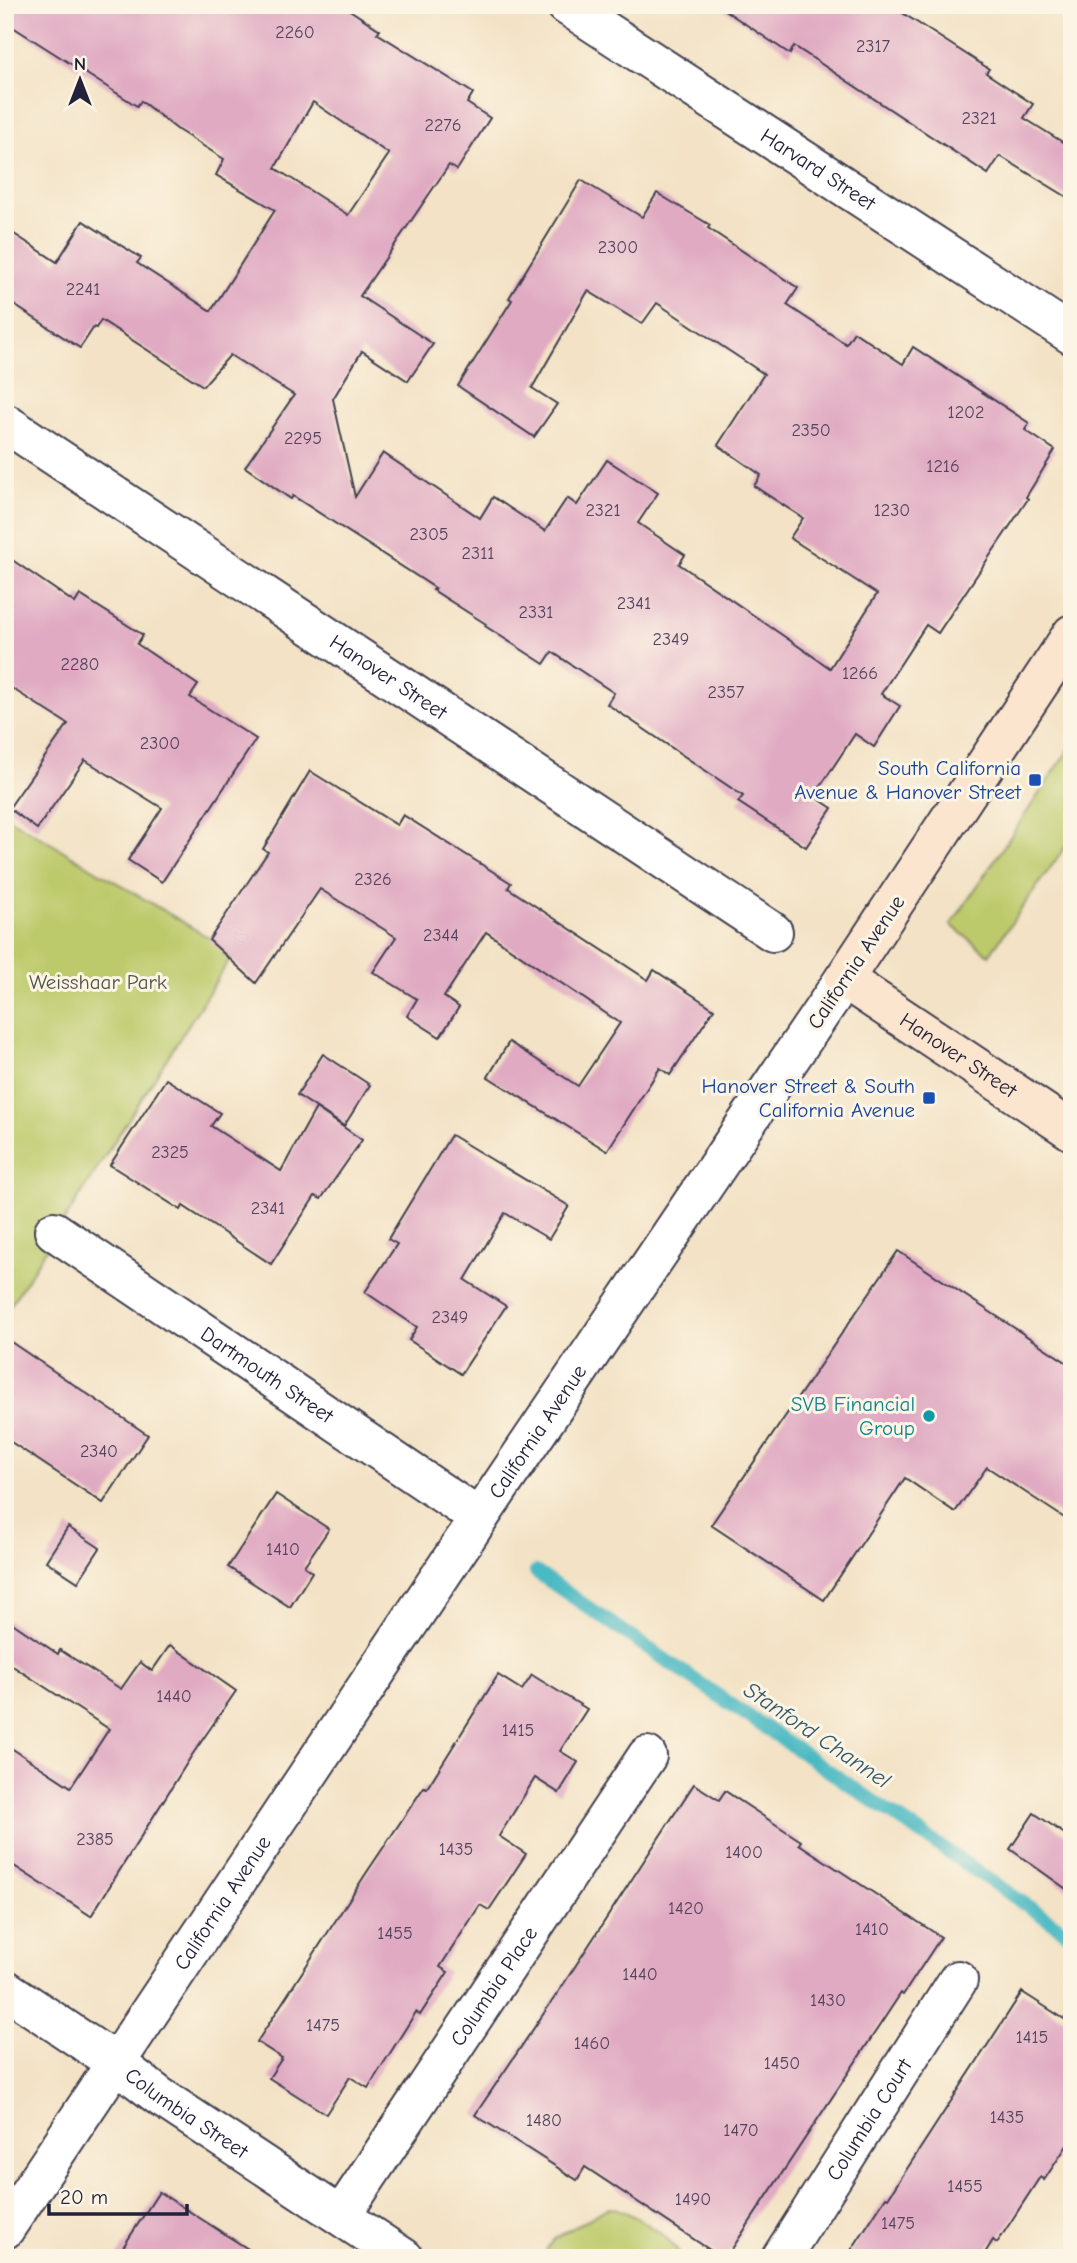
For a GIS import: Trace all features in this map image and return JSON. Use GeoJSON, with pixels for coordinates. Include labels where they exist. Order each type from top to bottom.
{"type":"FeatureCollection","features":[{"type":"Feature","properties":{"kind":"street","name":"Harvard Street"},"geometry":{"type":"LineString","coordinates":[[566,5],[1072,335]]}},
{"type":"Feature","properties":{"kind":"street","name":"Hanover Street"},"geometry":{"type":"LineString","coordinates":[[5,423],[773,932]]}},
{"type":"Feature","properties":{"kind":"street","name":"California Avenue"},"geometry":{"type":"LineString","coordinates":[[5,2229],[479,1518],[844,979],[1072,634]]}},
{"type":"Feature","properties":{"kind":"street","name":"Hanover Street"},"geometry":{"type":"LineString","coordinates":[[844,979],[1072,1131]]}},
{"type":"Feature","properties":{"kind":"street","name":"Dartmouth Street"},"geometry":{"type":"LineString","coordinates":[[54,1231],[479,1518]]}},
{"type":"Feature","properties":{"kind":"street","name":"Columbia Place"},"geometry":{"type":"LineString","coordinates":[[341,2216],[646,1756]]}},
{"type":"Feature","properties":{"kind":"street","name":"Columbia Court"},"geometry":{"type":"LineString","coordinates":[[781,2258],[958,1980]]}},
{"type":"Feature","properties":{"kind":"street","name":"Columbia Street"},"geometry":{"type":"LineString","coordinates":[[5,1989],[116,2063],[159,2096],[404,2258]]}},
{"type":"Feature","properties":{"kind":"green space"},"geometry":{"type":"Polygon","coordinates":[[[1072,745],[1072,837],[989,955],[951,925],[1072,745]]]}},
{"type":"Feature","properties":{"kind":"green space","name":"Weisshaar Park"},"geometry":{"type":"Polygon","coordinates":[[[5,816],[226,948],[223,954],[230,959],[5,1314],[5,816]]]}},
{"type":"Feature","properties":{"kind":"green space"},"geometry":{"type":"Polygon","coordinates":[[[609,2207],[628,2213],[650,2226],[670,2242],[681,2258],[545,2258],[546,2250],[554,2239],[609,2207]]]}},
{"type":"Feature","properties":{"kind":"building"},"geometry":{"type":"Polygon","coordinates":[[[5,5],[342,5],[380,30],[377,33],[473,93],[467,103],[490,118],[457,170],[449,165],[360,296],[433,344],[408,381],[362,351],[333,399],[355,497],[383,453],[480,518],[493,497],[545,531],[567,498],[577,505],[607,460],[658,493],[638,523],[685,555],[679,564],[830,668],[877,594],[790,538],[803,518],[754,486],[761,475],[718,445],[764,374],[657,303],[642,324],[588,291],[532,388],[557,404],[534,437],[458,386],[512,300],[509,298],[581,180],[642,217],[657,193],[710,225],[708,228],[798,288],[787,305],[846,344],[854,332],[903,364],[913,347],[1029,423],[1025,430],[1055,450],[1026,497],[1028,499],[938,633],[926,625],[881,694],[900,706],[874,747],[855,734],[814,796],[832,808],[806,847],[738,802],[743,796],[607,704],[614,693],[552,652],[544,664],[433,590],[435,588],[293,496],[291,499],[245,467],[294,395],[230,355],[203,386],[101,320],[80,348],[5,299],[5,228],[57,262],[83,221],[141,258],[137,263],[211,311],[275,210],[216,175],[224,159],[178,130],[141,101],[137,106],[5,22],[5,5]],[[313,102],[275,168],[348,215],[389,154],[313,102]]]}},
{"type":"Feature","properties":{"kind":"building"},"geometry":{"type":"Polygon","coordinates":[[[717,5],[890,5],[989,69],[986,73],[1033,104],[1024,118],[1072,148],[1072,200],[1000,156],[988,174],[794,46],[790,54],[717,5]]]}},
{"type":"Feature","properties":{"kind":"building"},"geometry":{"type":"Polygon","coordinates":[[[5,555],[75,603],[80,595],[143,635],[137,644],[198,685],[190,697],[256,739],[162,882],[128,860],[162,808],[85,760],[37,829],[9,808],[68,724],[5,684],[5,555]]]}},
{"type":"Feature","properties":{"kind":"building"},"geometry":{"type":"Polygon","coordinates":[[[310,771],[397,825],[403,815],[511,883],[508,888],[648,980],[654,970],[714,1009],[670,1075],[660,1068],[607,1151],[488,1077],[509,1042],[578,1086],[620,1023],[486,932],[444,997],[459,1007],[440,1037],[407,1016],[417,999],[373,972],[396,937],[320,889],[256,983],[209,940],[268,852],[263,849],[310,771]]]}},
{"type":"Feature","properties":{"kind":"building"},"geometry":{"type":"Polygon","coordinates":[[[323,1054],[370,1085],[344,1126],[297,1095],[323,1054]]]}},
{"type":"Feature","properties":{"kind":"building"},"geometry":{"type":"Polygon","coordinates":[[[166,1079],[220,1113],[211,1126],[281,1171],[316,1108],[362,1140],[321,1199],[315,1196],[271,1264],[183,1206],[181,1210],[110,1165],[166,1079]]]}},
{"type":"Feature","properties":{"kind":"building"},"geometry":{"type":"Polygon","coordinates":[[[451,1135],[569,1206],[549,1239],[505,1213],[465,1280],[506,1306],[461,1374],[409,1340],[417,1327],[365,1292],[397,1244],[388,1239],[451,1135]]]}},
{"type":"Feature","properties":{"kind":"building","name":"SVB Financial Group"},"geometry":{"type":"Polygon","coordinates":[[[898,1251],[1072,1366],[1072,1523],[987,1467],[955,1512],[905,1478],[824,1600],[711,1525],[898,1251]]]}},
{"type":"Feature","properties":{"kind":"building"},"geometry":{"type":"Polygon","coordinates":[[[5,1338],[148,1435],[103,1503],[5,1438],[5,1338]]]}},
{"type":"Feature","properties":{"kind":"building"},"geometry":{"type":"Polygon","coordinates":[[[276,1494],[329,1529],[304,1566],[312,1572],[290,1607],[228,1567],[276,1494]]]}},
{"type":"Feature","properties":{"kind":"building"},"geometry":{"type":"Polygon","coordinates":[[[68,1527],[100,1548],[78,1582],[46,1561],[68,1527]]]}},
{"type":"Feature","properties":{"kind":"building"},"geometry":{"type":"Polygon","coordinates":[[[5,1618],[58,1654],[60,1650],[121,1689],[140,1662],[152,1671],[170,1645],[236,1691],[192,1755],[91,1916],[5,1860],[5,1744],[71,1787],[109,1729],[5,1661],[5,1618]]]}},
{"type":"Feature","properties":{"kind":"building"},"geometry":{"type":"Polygon","coordinates":[[[498,1675],[522,1690],[532,1675],[587,1709],[560,1751],[578,1762],[559,1793],[535,1778],[499,1836],[526,1854],[489,1910],[480,1905],[440,1967],[448,1972],[420,2015],[416,2012],[368,2088],[350,2077],[326,2114],[269,2078],[282,2058],[257,2042],[365,1875],[424,1787],[427,1788],[498,1675]]]}},
{"type":"Feature","properties":{"kind":"building"},"geometry":{"type":"Polygon","coordinates":[[[694,1784],[719,1800],[725,1791],[801,1841],[799,1844],[941,1937],[726,2258],[722,2258],[585,2167],[577,2180],[475,2115],[694,1784]]]}},
{"type":"Feature","properties":{"kind":"building"},"geometry":{"type":"Polygon","coordinates":[[[1034,1813],[1072,1839],[1072,1893],[1010,1849],[1034,1813]]]}},
{"type":"Feature","properties":{"kind":"building"},"geometry":{"type":"Polygon","coordinates":[[[1022,1992],[1072,2024],[1072,2138],[1044,2180],[1040,2177],[997,2243],[993,2240],[982,2258],[846,2258],[886,2197],[888,2198],[1022,1992]]]}},
{"type":"Feature","properties":{"kind":"building"},"geometry":{"type":"Polygon","coordinates":[[[159,2192],[262,2258],[116,2258],[159,2192]]]}},
{"type":"Feature","properties":{"kind":"waterway","name":"Stanford Channel"},"geometry":{"type":"LineString","coordinates":[[536,1572],[1072,1936]]}},
{"type":"Feature","properties":{"kind":"place","name":"South California Avenue & Hanover Street"},"geometry":{"type":"Point","coordinates":[1035,780]}},
{"type":"Feature","properties":{"kind":"place","name":"Hanover Street & South California Avenue"},"geometry":{"type":"Point","coordinates":[929,1098]}},
{"type":"Feature","properties":{"kind":"place","name":"SVB Financial Group"},"geometry":{"type":"Point","coordinates":[929,1416]}}]}
